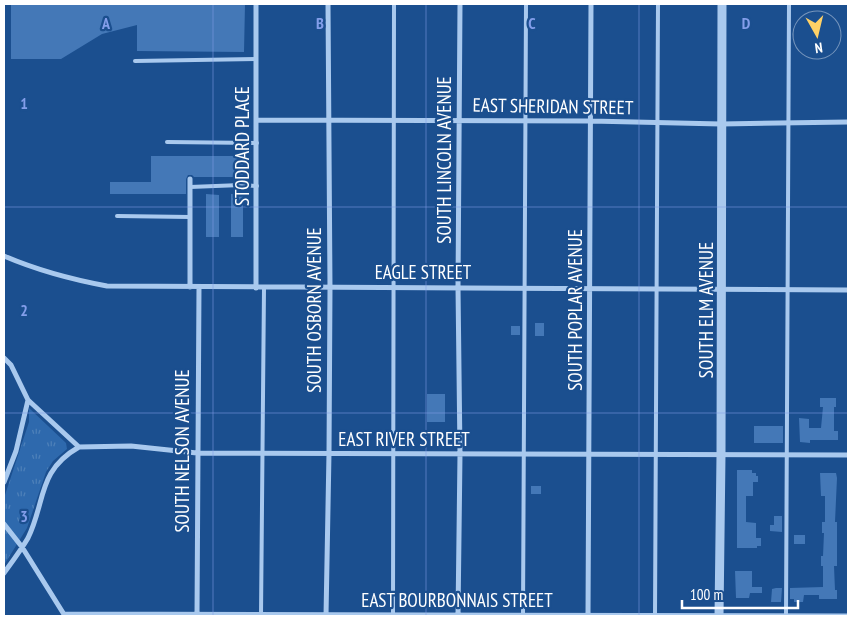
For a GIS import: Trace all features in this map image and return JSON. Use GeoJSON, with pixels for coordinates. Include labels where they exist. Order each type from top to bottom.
{"type":"FeatureCollection","features":[{"type":"Feature","properties":{"kind":"street","name":"STODDARD PLACE"},"geometry":{"type":"LineString","coordinates":[[256,4],[256,288]]}},
{"type":"Feature","properties":{"kind":"street","name":"SOUTH OSBORN AVENUE"},"geometry":{"type":"LineString","coordinates":[[326,615],[330,288],[328,4]]}},
{"type":"Feature","properties":{"kind":"street","name":"SOUTH LINCOLN AVENUE"},"geometry":{"type":"LineString","coordinates":[[458,616],[460,4]]}},
{"type":"Feature","properties":{"kind":"street","name":"SOUTH POPLAR AVENUE"},"geometry":{"type":"LineString","coordinates":[[588,616],[591,454],[589,289],[591,4]]}},
{"type":"Feature","properties":{"kind":"street","name":"SOUTH ELM AVENUE"},"geometry":{"type":"LineString","coordinates":[[719,616],[722,4]]}},
{"type":"Feature","properties":{"kind":"street","name":"EAST SHERIDAN STREET"},"geometry":{"type":"LineString","coordinates":[[257,120],[591,121],[722,124],[848,122]]}},
{"type":"Feature","properties":{"kind":"street"},"geometry":{"type":"LineString","coordinates":[[190,179],[190,287]]}},
{"type":"Feature","properties":{"kind":"street","name":"EAGLE STREET"},"geometry":{"type":"LineString","coordinates":[[4,256],[33,268],[69,279],[107,286],[848,290]]}},
{"type":"Feature","properties":{"kind":"street","name":"SOUTH NELSON AVENUE"},"geometry":{"type":"LineString","coordinates":[[197,615],[199,287]]}},
{"type":"Feature","properties":{"kind":"street"},"geometry":{"type":"LineString","coordinates":[[4,358],[11,365],[28,400],[79,447],[59,462],[47,477],[28,537],[4,573]]}},
{"type":"Feature","properties":{"kind":"street"},"geometry":{"type":"LineString","coordinates":[[4,482],[16,451],[28,400]]}},
{"type":"Feature","properties":{"kind":"street","name":"EAST RIVER STREET"},"geometry":{"type":"LineString","coordinates":[[79,447],[131,446],[197,453],[848,455]]}},
{"type":"Feature","properties":{"kind":"street"},"geometry":{"type":"LineString","coordinates":[[4,524],[22,547],[65,615]]}},
{"type":"Feature","properties":{"kind":"street","name":"EAST BOURBONNAIS STREET"},"geometry":{"type":"LineString","coordinates":[[65,615],[848,616]]}},
{"type":"Feature","properties":{"kind":"lane"},"geometry":{"type":"LineString","coordinates":[[393,616],[394,4]]}},
{"type":"Feature","properties":{"kind":"lane"},"geometry":{"type":"LineString","coordinates":[[523,615],[526,4]]}},
{"type":"Feature","properties":{"kind":"lane"},"geometry":{"type":"LineString","coordinates":[[655,616],[658,4]]}},
{"type":"Feature","properties":{"kind":"lane"},"geometry":{"type":"LineString","coordinates":[[786,616],[789,4]]}},
{"type":"Feature","properties":{"kind":"lane"},"geometry":{"type":"LineString","coordinates":[[135,61],[256,59]]}},
{"type":"Feature","properties":{"kind":"lane"},"geometry":{"type":"LineString","coordinates":[[167,142],[257,144]]}},
{"type":"Feature","properties":{"kind":"lane"},"geometry":{"type":"LineString","coordinates":[[190,187],[241,184],[257,186]]}},
{"type":"Feature","properties":{"kind":"lane"},"geometry":{"type":"LineString","coordinates":[[117,216],[190,217]]}},
{"type":"Feature","properties":{"kind":"lane"},"geometry":{"type":"LineString","coordinates":[[261,614],[264,288]]}},
{"type":"Feature","properties":{"kind":"green space"},"geometry":{"type":"Polygon","coordinates":[[[29,408],[66,443],[67,449],[53,461],[46,472],[27,528],[4,565],[4,498],[29,422],[29,408]]]}},
{"type":"Feature","properties":{"kind":"building"},"geometry":{"type":"Polygon","coordinates":[[[11,4],[245,4],[244,52],[137,51],[137,25],[102,34],[61,59],[11,59],[11,4]]]}},
{"type":"Feature","properties":{"kind":"building"},"geometry":{"type":"Polygon","coordinates":[[[151,156],[243,156],[243,177],[194,177],[188,175],[186,179],[186,194],[110,194],[110,182],[151,182],[151,156]]]}},
{"type":"Feature","properties":{"kind":"building"},"geometry":{"type":"Polygon","coordinates":[[[206,194],[219,195],[219,237],[206,237],[206,194]]]}},
{"type":"Feature","properties":{"kind":"building"},"geometry":{"type":"Polygon","coordinates":[[[231,194],[243,194],[243,237],[231,237],[231,194]]]}},
{"type":"Feature","properties":{"kind":"building"},"geometry":{"type":"Polygon","coordinates":[[[535,323],[544,323],[544,336],[535,336],[535,323]]]}},
{"type":"Feature","properties":{"kind":"building"},"geometry":{"type":"Polygon","coordinates":[[[511,326],[520,326],[520,335],[511,335],[511,326]]]}},
{"type":"Feature","properties":{"kind":"building"},"geometry":{"type":"Polygon","coordinates":[[[427,394],[445,394],[445,422],[427,422],[427,394]]]}},
{"type":"Feature","properties":{"kind":"building"},"geometry":{"type":"Polygon","coordinates":[[[820,398],[836,398],[834,431],[838,431],[838,440],[810,440],[810,443],[800,442],[799,418],[809,419],[809,428],[821,428],[823,407],[820,407],[820,398]]]}},
{"type":"Feature","properties":{"kind":"building"},"geometry":{"type":"Polygon","coordinates":[[[754,426],[783,426],[783,443],[754,443],[754,426]]]}},
{"type":"Feature","properties":{"kind":"building"},"geometry":{"type":"Polygon","coordinates":[[[737,470],[752,470],[752,473],[756,473],[756,476],[758,476],[758,482],[753,482],[753,496],[746,496],[746,522],[756,523],[756,538],[761,538],[761,546],[757,546],[757,548],[737,548],[737,470]]]}},
{"type":"Feature","properties":{"kind":"building"},"geometry":{"type":"Polygon","coordinates":[[[820,473],[836,473],[837,478],[835,522],[837,522],[837,566],[834,566],[837,599],[819,599],[819,595],[804,595],[803,602],[794,602],[794,599],[790,599],[790,588],[823,587],[821,556],[823,556],[824,533],[822,533],[822,522],[825,522],[825,496],[821,496],[820,473]]]}},
{"type":"Feature","properties":{"kind":"building"},"geometry":{"type":"Polygon","coordinates":[[[531,486],[541,486],[541,494],[531,494],[531,486]]]}},
{"type":"Feature","properties":{"kind":"building"},"geometry":{"type":"Polygon","coordinates":[[[774,516],[782,516],[782,532],[770,531],[770,525],[774,525],[774,516]]]}},
{"type":"Feature","properties":{"kind":"building"},"geometry":{"type":"Polygon","coordinates":[[[794,535],[805,535],[805,544],[794,544],[794,535]]]}},
{"type":"Feature","properties":{"kind":"building"},"geometry":{"type":"Polygon","coordinates":[[[735,571],[752,571],[752,587],[762,587],[762,593],[750,593],[749,598],[736,598],[735,571]]]}},
{"type":"Feature","properties":{"kind":"building"},"geometry":{"type":"Polygon","coordinates":[[[782,588],[781,602],[771,602],[772,589],[782,588]]]}}]}
